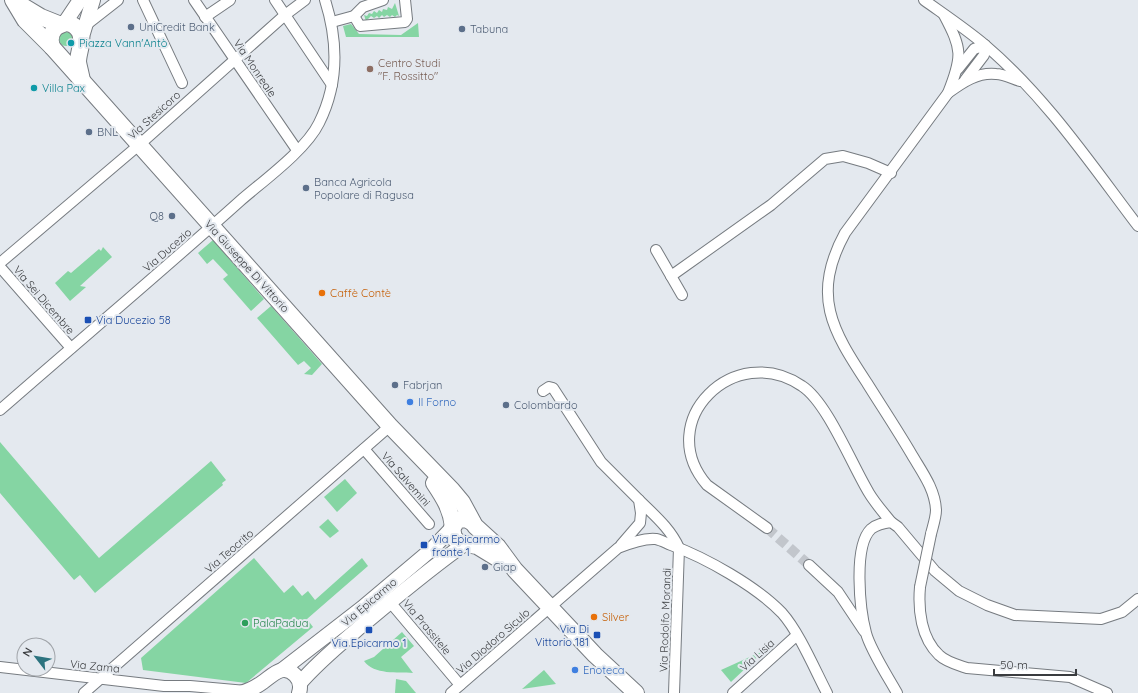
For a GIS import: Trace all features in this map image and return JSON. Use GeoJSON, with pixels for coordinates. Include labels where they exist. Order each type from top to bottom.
{"type":"FeatureCollection","features":[{"type":"Feature","properties":{"kind":"main road"},"geometry":{"type":"LineString","coordinates":[[13,0],[41,18],[62,24],[70,24],[76,27],[82,38]]}},
{"type":"Feature","properties":{"kind":"main road","name":"Via Giuseppe Di Vittorio"},"geometry":{"type":"LineString","coordinates":[[13,0],[25,20],[83,82],[412,450]]}},
{"type":"Feature","properties":{"kind":"main road"},"geometry":{"type":"LineString","coordinates":[[80,0],[62,24],[56,27],[51,34],[53,49],[62,54],[70,54],[82,38]]}},
{"type":"Feature","properties":{"kind":"main road"},"geometry":{"type":"LineString","coordinates":[[83,82],[79,66],[82,38],[93,0]]}},
{"type":"Feature","properties":{"kind":"main road"},"geometry":{"type":"LineString","coordinates":[[412,450],[462,502],[476,530],[474,538],[466,543]]}},
{"type":"Feature","properties":{"kind":"main road"},"geometry":{"type":"LineString","coordinates":[[412,450],[448,503],[452,515],[454,538],[460,542],[481,548],[515,570]]}},
{"type":"Feature","properties":{"kind":"main road"},"geometry":{"type":"LineString","coordinates":[[453,527],[455,523],[462,519],[474,524],[498,547],[515,570],[595,655],[636,693]]}},
{"type":"Feature","properties":{"kind":"main road","name":"Via Epicarmo"},"geometry":{"type":"LineString","coordinates":[[243,692],[265,681],[277,671],[282,670],[362,608],[432,549],[453,527]]}},
{"type":"Feature","properties":{"kind":"main road","name":"Via Epicarmo"},"geometry":{"type":"LineString","coordinates":[[301,689],[317,664],[441,560],[466,543]]}},
{"type":"Feature","properties":{"kind":"main road"},"geometry":{"type":"LineString","coordinates":[[595,655],[621,693]]}},
{"type":"Feature","properties":{"kind":"main road"},"geometry":{"type":"LineString","coordinates":[[282,670],[295,675],[301,689]]}},
{"type":"Feature","properties":{"kind":"street"},"geometry":{"type":"LineString","coordinates":[[82,38],[118,0]]}},
{"type":"Feature","properties":{"kind":"street"},"geometry":{"type":"LineString","coordinates":[[143,0],[182,83]]}},
{"type":"Feature","properties":{"kind":"street","name":"Via Monreale"},"geometry":{"type":"LineString","coordinates":[[194,0],[297,150]]}},
{"type":"Feature","properties":{"kind":"street"},"geometry":{"type":"LineString","coordinates":[[205,17],[230,0]]}},
{"type":"Feature","properties":{"kind":"street"},"geometry":{"type":"LineString","coordinates":[[275,0],[332,85]]}},
{"type":"Feature","properties":{"kind":"street","name":"Via Stesicoro"},"geometry":{"type":"LineString","coordinates":[[0,263],[139,145],[285,15],[305,0]]}},
{"type":"Feature","properties":{"kind":"street","name":"Via Ducezio"},"geometry":{"type":"LineString","coordinates":[[0,410],[297,150],[318,125],[332,85],[336,63],[332,22],[324,0]]}},
{"type":"Feature","properties":{"kind":"street"},"geometry":{"type":"LineString","coordinates":[[332,22],[354,16],[363,7],[383,0]]}},
{"type":"Feature","properties":{"kind":"street"},"geometry":{"type":"LineString","coordinates":[[354,16],[360,26],[405,22],[407,19],[405,0]]}},
{"type":"Feature","properties":{"kind":"street"},"geometry":{"type":"LineString","coordinates":[[924,0],[985,45],[1023,82],[1062,127],[1138,226]]}},
{"type":"Feature","properties":{"kind":"street"},"geometry":{"type":"LineString","coordinates":[[944,14],[957,40],[959,55],[957,70],[948,93],[891,173],[845,233],[835,252],[828,290],[829,308],[833,324],[843,347],[898,431],[934,496],[936,511],[920,587],[919,600],[925,632],[931,646],[939,656],[952,663],[967,668],[1070,677],[1107,693]]}},
{"type":"Feature","properties":{"kind":"street"},"geometry":{"type":"LineString","coordinates":[[957,70],[974,49],[985,45]]}},
{"type":"Feature","properties":{"kind":"street"},"geometry":{"type":"LineString","coordinates":[[948,93],[966,80],[984,55],[985,45]]}},
{"type":"Feature","properties":{"kind":"street"},"geometry":{"type":"LineString","coordinates":[[966,80],[984,75],[997,74],[1023,82]]}},
{"type":"Feature","properties":{"kind":"street"},"geometry":{"type":"LineString","coordinates":[[671,276],[771,205],[825,159],[843,156],[868,163],[891,173]]}},
{"type":"Feature","properties":{"kind":"street"},"geometry":{"type":"LineString","coordinates":[[656,250],[682,295]]}},
{"type":"Feature","properties":{"kind":"street","name":"Via Sei Dicembre"},"geometry":{"type":"LineString","coordinates":[[0,267],[71,348]]}},
{"type":"Feature","properties":{"kind":"street"},"geometry":{"type":"LineString","coordinates":[[767,528],[707,485],[699,476],[690,450],[690,428],[693,418],[703,399],[720,384],[730,379],[753,373],[780,375],[792,380],[810,392],[823,409],[870,494],[891,522],[904,532],[935,571],[959,591],[987,605],[1015,615],[1101,619],[1122,612],[1138,599]]}},
{"type":"Feature","properties":{"kind":"street"},"geometry":{"type":"LineString","coordinates":[[543,391],[549,387],[553,388],[601,462],[664,524],[673,536],[679,548]]}},
{"type":"Feature","properties":{"kind":"street","name":"Via Teocrito"},"geometry":{"type":"LineString","coordinates":[[84,693],[390,426]]}},
{"type":"Feature","properties":{"kind":"street","name":"Via Salvemini"},"geometry":{"type":"LineString","coordinates":[[364,449],[429,524]]}},
{"type":"Feature","properties":{"kind":"street"},"geometry":{"type":"LineString","coordinates":[[618,548],[640,523],[641,513],[639,500]]}},
{"type":"Feature","properties":{"kind":"street"},"geometry":{"type":"LineString","coordinates":[[866,634],[859,588],[861,554],[870,530],[880,524],[891,522]]}},
{"type":"Feature","properties":{"kind":"street"},"geometry":{"type":"LineString","coordinates":[[618,548],[637,541],[657,539],[679,548],[743,582],[782,614],[796,636],[827,693]]}},
{"type":"Feature","properties":{"kind":"street","name":"Via Diodoro Siculo"},"geometry":{"type":"LineString","coordinates":[[451,693],[618,548]]}},
{"type":"Feature","properties":{"kind":"street","name":"Via Rodolfo Morandi"},"geometry":{"type":"LineString","coordinates":[[674,693],[679,548]]}},
{"type":"Feature","properties":{"kind":"street"},"geometry":{"type":"LineString","coordinates":[[809,565],[838,592],[866,634],[897,693]]}},
{"type":"Feature","properties":{"kind":"street","name":"Via Prassitele"},"geometry":{"type":"LineString","coordinates":[[390,602],[460,685]]}},
{"type":"Feature","properties":{"kind":"street","name":"Via Lisia"},"geometry":{"type":"LineString","coordinates":[[733,693],[796,636]]}},
{"type":"Feature","properties":{"kind":"street","name":"Via Zama"},"geometry":{"type":"LineString","coordinates":[[0,667],[164,686]]}},
{"type":"Feature","properties":{"kind":"street"},"geometry":{"type":"LineString","coordinates":[[164,686],[190,686],[243,692]]}},
{"type":"Feature","properties":{"kind":"street"},"geometry":{"type":"LineString","coordinates":[[164,686],[189,693]]}},
{"type":"Feature","properties":{"kind":"green space"},"geometry":{"type":"Polygon","coordinates":[[[395,3],[399,16],[397,15],[395,17],[392,15],[390,17],[387,15],[384,17],[382,15],[379,18],[377,16],[374,18],[371,16],[366,21],[364,15],[367,16],[369,13],[372,14],[374,11],[377,13],[379,10],[382,12],[383,9],[387,10],[388,7],[392,9],[395,3]]]}},
{"type":"Feature","properties":{"kind":"green space"},"geometry":{"type":"Polygon","coordinates":[[[418,23],[419,37],[346,37],[343,26],[351,24],[359,34],[401,35],[418,23]]]}},
{"type":"Feature","properties":{"kind":"green space"},"geometry":{"type":"Polygon","coordinates":[[[63,32],[69,32],[73,36],[73,42],[69,46],[63,46],[59,42],[59,36],[63,32]]]}},
{"type":"Feature","properties":{"kind":"green space"},"geometry":{"type":"Polygon","coordinates":[[[213,240],[264,299],[251,311],[223,279],[228,275],[213,259],[207,264],[198,253],[213,240]]]}},
{"type":"Feature","properties":{"kind":"green space"},"geometry":{"type":"Polygon","coordinates":[[[103,247],[112,257],[80,286],[86,287],[70,301],[55,283],[68,271],[71,273],[99,249],[101,251],[103,247]]]}},
{"type":"Feature","properties":{"kind":"green space"},"geometry":{"type":"Polygon","coordinates":[[[271,306],[322,364],[312,375],[304,374],[311,368],[304,361],[298,365],[257,318],[271,306]]]}},
{"type":"Feature","properties":{"kind":"green space"},"geometry":{"type":"Polygon","coordinates":[[[0,442],[99,558],[211,461],[226,480],[222,483],[223,485],[95,593],[80,575],[74,580],[0,493],[0,442]]]}},
{"type":"Feature","properties":{"kind":"green space"},"geometry":{"type":"Polygon","coordinates":[[[345,479],[357,493],[337,512],[324,497],[345,479]]]}},
{"type":"Feature","properties":{"kind":"green space"},"geometry":{"type":"Polygon","coordinates":[[[328,519],[339,531],[330,538],[319,527],[328,519]]]}},
{"type":"Feature","properties":{"kind":"green space","name":"PalaPadua"},"geometry":{"type":"Polygon","coordinates":[[[254,558],[284,593],[293,585],[302,596],[308,591],[315,600],[362,558],[368,566],[307,619],[313,627],[246,683],[143,670],[141,658],[254,558]]]}},
{"type":"Feature","properties":{"kind":"green space"},"geometry":{"type":"Polygon","coordinates":[[[402,632],[414,646],[401,657],[413,673],[380,671],[374,669],[364,661],[374,657],[402,632]]]}},
{"type":"Feature","properties":{"kind":"green space"},"geometry":{"type":"Polygon","coordinates":[[[765,650],[731,682],[721,670],[765,650]]]}},
{"type":"Feature","properties":{"kind":"green space"},"geometry":{"type":"Polygon","coordinates":[[[544,670],[556,684],[522,689],[544,670]]]}},
{"type":"Feature","properties":{"kind":"green space"},"geometry":{"type":"Polygon","coordinates":[[[396,679],[406,681],[416,693],[395,693],[396,679]]]}},
{"type":"Feature","properties":{"kind":"tunnel"},"geometry":{"type":"LineString","coordinates":[[767,528],[809,565]]}},
{"type":"Feature","properties":{"kind":"place","name":"UniCredit Bank"},"geometry":{"type":"Point","coordinates":[131,27]}},
{"type":"Feature","properties":{"kind":"place","name":"Tabuna"},"geometry":{"type":"Point","coordinates":[462,29]}},
{"type":"Feature","properties":{"kind":"place","name":"Piazza Vann'Antò"},"geometry":{"type":"Point","coordinates":[71,43]}},
{"type":"Feature","properties":{"kind":"place","name":"Centro Studi \"F. Rossitto\""},"geometry":{"type":"Point","coordinates":[370,69]}},
{"type":"Feature","properties":{"kind":"place","name":"Villa Pax"},"geometry":{"type":"Point","coordinates":[34,88]}},
{"type":"Feature","properties":{"kind":"place","name":"BNL"},"geometry":{"type":"Point","coordinates":[89,132]}},
{"type":"Feature","properties":{"kind":"place","name":"Banca Agricola Popolare di Ragusa"},"geometry":{"type":"Point","coordinates":[306,188]}},
{"type":"Feature","properties":{"kind":"place","name":"Q8"},"geometry":{"type":"Point","coordinates":[172,216]}},
{"type":"Feature","properties":{"kind":"place","name":"Caffè Contè"},"geometry":{"type":"Point","coordinates":[322,293]}},
{"type":"Feature","properties":{"kind":"place","name":"Via Ducezio 58"},"geometry":{"type":"Point","coordinates":[88,320]}},
{"type":"Feature","properties":{"kind":"place","name":"Fabrjan"},"geometry":{"type":"Point","coordinates":[395,385]}},
{"type":"Feature","properties":{"kind":"place","name":"Il Forno"},"geometry":{"type":"Point","coordinates":[410,402]}},
{"type":"Feature","properties":{"kind":"place","name":"Colombardo"},"geometry":{"type":"Point","coordinates":[506,405]}},
{"type":"Feature","properties":{"kind":"place","name":"Via Epicarmo fronte 1"},"geometry":{"type":"Point","coordinates":[424,545]}},
{"type":"Feature","properties":{"kind":"place","name":"Giap"},"geometry":{"type":"Point","coordinates":[485,567]}},
{"type":"Feature","properties":{"kind":"place","name":"Silver"},"geometry":{"type":"Point","coordinates":[594,617]}},
{"type":"Feature","properties":{"kind":"place","name":"PalaPadua"},"geometry":{"type":"Point","coordinates":[245,623]}},
{"type":"Feature","properties":{"kind":"place","name":"Via Epicarmo 1"},"geometry":{"type":"Point","coordinates":[369,630]}},
{"type":"Feature","properties":{"kind":"place","name":"Via Di Vittorio 181"},"geometry":{"type":"Point","coordinates":[597,635]}},
{"type":"Feature","properties":{"kind":"place","name":"Enoteca"},"geometry":{"type":"Point","coordinates":[575,670]}}]}
